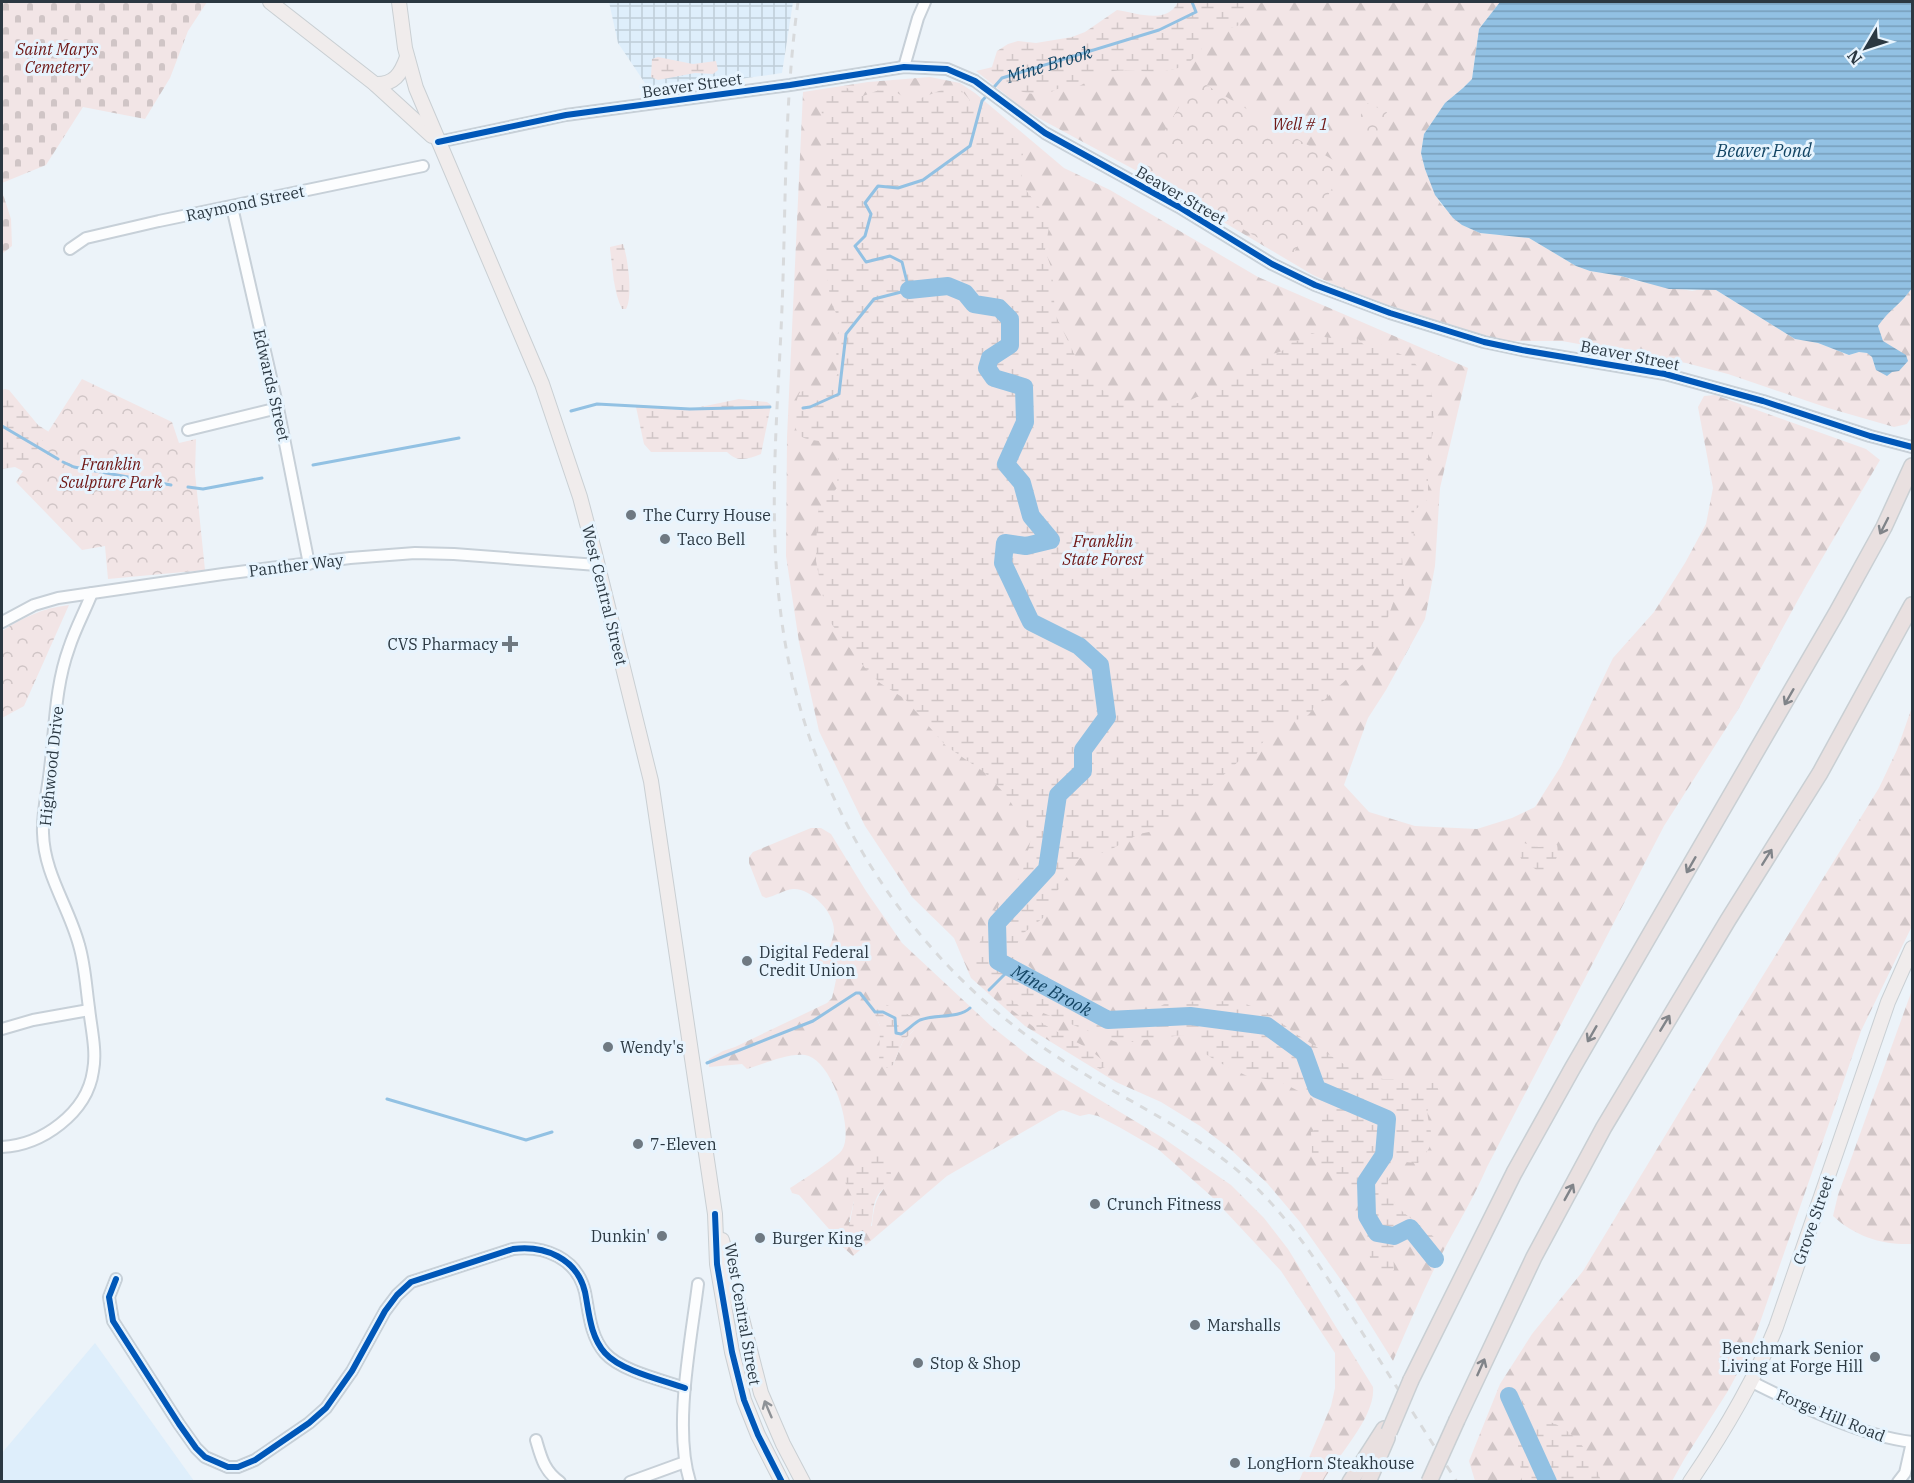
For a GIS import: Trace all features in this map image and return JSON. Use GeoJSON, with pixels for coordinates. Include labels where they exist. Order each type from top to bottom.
{"type":"FeatureCollection","features":[{"type":"Feature","properties":{"kind":"highway"},"geometry":{"type":"LineString","coordinates":[[1368,1482],[1387,1431],[1411,1380],[1514,1173],[1837,612],[1884,527],[1911,470]]}},
{"type":"Feature","properties":{"kind":"highway"},"geometry":{"type":"LineString","coordinates":[[1431,1482],[1457,1420],[1534,1257],[1604,1127],[1716,939],[1820,773],[1912,604]]}},
{"type":"Feature","properties":{"kind":"highway"},"geometry":{"type":"LineString","coordinates":[[1350,1482],[1387,1431]]}},
{"type":"Feature","properties":{"kind":"main road"},"geometry":{"type":"LineString","coordinates":[[270,2],[375,84],[438,142]]}},
{"type":"Feature","properties":{"kind":"main road","name":"West Central Street"},"geometry":{"type":"LineString","coordinates":[[399,2],[407,57],[417,93],[542,384],[580,497],[651,782],[715,1214],[717,1264],[732,1352],[744,1400],[782,1482]]}},
{"type":"Feature","properties":{"kind":"main road"},"geometry":{"type":"LineString","coordinates":[[375,84],[387,84],[396,78],[407,57]]}},
{"type":"Feature","properties":{"kind":"main road","name":"Grove Street"},"geometry":{"type":"LineString","coordinates":[[1690,1482],[1752,1382],[1776,1327],[1888,1002],[1912,948]]}},
{"type":"Feature","properties":{"kind":"main road","name":"West Central Street"},"geometry":{"type":"LineString","coordinates":[[715,1214],[762,1393],[783,1444],[803,1482]]}},
{"type":"Feature","properties":{"kind":"street"},"geometry":{"type":"LineString","coordinates":[[904,67],[925,2]]}},
{"type":"Feature","properties":{"kind":"street","name":"Beaver Street"},"geometry":{"type":"LineString","coordinates":[[438,142],[566,115],[904,67],[936,67],[953,70],[973,80],[1039,130],[1179,207],[1272,264],[1315,285],[1419,323],[1484,342],[1522,351],[1665,374],[1763,401],[1870,436],[1912,447]]}},
{"type":"Feature","properties":{"kind":"street","name":"Raymond Street"},"geometry":{"type":"LineString","coordinates":[[69,249],[86,238],[423,166]]}},
{"type":"Feature","properties":{"kind":"street","name":"Edwards Street"},"geometry":{"type":"LineString","coordinates":[[232,207],[278,408],[309,564]]}},
{"type":"Feature","properties":{"kind":"street"},"geometry":{"type":"LineString","coordinates":[[188,430],[278,408]]}},
{"type":"Feature","properties":{"kind":"street","name":"Panther Way"},"geometry":{"type":"LineString","coordinates":[[2,622],[39,603],[223,574],[374,556],[434,553],[597,565]]}},
{"type":"Feature","properties":{"kind":"street","name":"Highwood Drive"},"geometry":{"type":"LineString","coordinates":[[2,1147],[14,1146],[47,1133],[58,1126],[83,1098],[94,1070],[93,1036],[79,942],[50,869],[43,832],[60,680],[68,648],[92,594]]}},
{"type":"Feature","properties":{"kind":"street"},"geometry":{"type":"LineString","coordinates":[[2,1029],[33,1020],[89,1010]]}},
{"type":"Feature","properties":{"kind":"street"},"geometry":{"type":"LineString","coordinates":[[116,1279],[109,1297],[113,1321],[196,1448],[205,1457],[228,1467],[238,1467],[255,1460],[309,1423],[326,1408],[352,1371],[385,1311],[411,1282],[513,1249],[547,1251],[558,1255],[572,1266],[581,1281],[592,1329],[599,1346],[606,1354],[629,1368],[685,1389]]}},
{"type":"Feature","properties":{"kind":"street"},"geometry":{"type":"LineString","coordinates":[[690,1482],[683,1442],[685,1389],[698,1284]]}},
{"type":"Feature","properties":{"kind":"street","name":"Forge Hill Road"},"geometry":{"type":"LineString","coordinates":[[1752,1382],[1845,1423],[1887,1438],[1912,1442]]}},
{"type":"Feature","properties":{"kind":"street"},"geometry":{"type":"LineString","coordinates":[[536,1440],[543,1464],[560,1482]]}},
{"type":"Feature","properties":{"kind":"street"},"geometry":{"type":"LineString","coordinates":[[1898,1482],[1905,1473],[1912,1442]]}},
{"type":"Feature","properties":{"kind":"street"},"geometry":{"type":"LineString","coordinates":[[630,1482],[685,1462]]}},
{"type":"Feature","properties":{"kind":"shaded area"},"geometry":{"type":"Polygon","coordinates":[[[609,2],[793,2],[782,73],[651,92],[618,43],[609,2]]]}},
{"type":"Feature","properties":{"kind":"shaded area"},"geometry":{"type":"Polygon","coordinates":[[[95,1343],[194,1481],[2,1481],[2,1453],[95,1343]]]}},
{"type":"Feature","properties":{"kind":"green space","name":"Saint Marys Cemetery"},"geometry":{"type":"Polygon","coordinates":[[[2,2],[207,2],[188,31],[170,78],[145,119],[83,107],[46,165],[2,183],[2,2]]]}},
{"type":"Feature","properties":{"kind":"green space"},"geometry":{"type":"Polygon","coordinates":[[[1178,2],[1251,2],[1242,23],[1214,36],[1190,62],[1176,69],[1156,72],[1108,72],[1075,88],[1061,88],[1040,94],[1016,90],[1002,82],[991,70],[997,51],[1008,44],[1018,41],[1036,43],[1072,37],[1085,32],[1117,10],[1142,15],[1159,15],[1173,9],[1178,2]]]}},
{"type":"Feature","properties":{"kind":"green space","name":"Well # 1"},"geometry":{"type":"Polygon","coordinates":[[[1224,2],[1500,2],[1479,29],[1472,79],[1445,103],[1424,134],[1421,153],[1425,169],[1440,203],[1462,225],[1480,233],[1529,238],[1576,266],[1590,271],[1692,291],[1707,288],[1716,290],[1795,339],[1818,343],[1849,355],[1859,352],[1868,353],[1872,357],[1876,370],[1889,375],[1899,351],[1882,341],[1878,325],[1912,288],[1912,416],[1907,424],[1894,427],[1828,408],[1728,374],[1686,363],[1562,341],[1503,341],[1362,297],[1313,275],[1137,171],[1025,110],[976,71],[1051,53],[1224,2]]]}},
{"type":"Feature","properties":{"kind":"green space"},"geometry":{"type":"Polygon","coordinates":[[[658,57],[693,64],[716,61],[718,70],[713,74],[695,73],[658,80],[651,77],[652,59],[658,57]]]}},
{"type":"Feature","properties":{"kind":"green space","name":"Franklin State Forest"},"geometry":{"type":"Polygon","coordinates":[[[930,77],[960,83],[1064,168],[1110,190],[1258,277],[1468,368],[1440,488],[1435,566],[1425,619],[1368,718],[1344,785],[1369,812],[1415,826],[1477,829],[1512,818],[1535,807],[1561,766],[1613,658],[1654,612],[1706,524],[1713,488],[1698,407],[1704,396],[1715,395],[1866,449],[1880,460],[1804,589],[1739,708],[1664,826],[1439,1260],[1393,1361],[1355,1300],[1300,1222],[1267,1183],[1229,1148],[1200,1126],[1161,1102],[1116,1082],[1025,1026],[971,978],[954,938],[912,897],[865,826],[819,731],[799,642],[786,556],[787,437],[803,92],[868,82],[930,77]]]}},
{"type":"Feature","properties":{"kind":"green space"},"geometry":{"type":"Polygon","coordinates":[[[1196,79],[1345,167],[1291,257],[1141,170],[1196,79]]]}},
{"type":"Feature","properties":{"kind":"green space"},"geometry":{"type":"Polygon","coordinates":[[[845,87],[863,96],[882,89],[893,90],[911,102],[944,89],[961,90],[969,99],[970,107],[982,109],[1023,144],[1025,147],[1021,172],[1025,189],[1045,215],[1049,227],[1045,250],[1052,270],[1055,314],[1081,368],[1097,387],[1122,401],[1133,402],[1146,398],[1171,404],[1186,402],[1225,384],[1267,354],[1281,351],[1292,342],[1301,340],[1312,333],[1332,338],[1352,335],[1363,344],[1380,344],[1412,360],[1428,379],[1433,400],[1434,427],[1428,455],[1428,498],[1425,503],[1414,510],[1412,541],[1402,557],[1404,586],[1393,603],[1381,637],[1364,663],[1307,716],[1296,720],[1280,719],[1271,727],[1256,755],[1240,760],[1194,802],[1189,811],[1159,830],[1139,834],[1108,851],[1080,858],[1051,900],[1043,918],[1021,935],[1016,947],[1024,961],[1049,986],[1095,1012],[1148,1013],[1168,1002],[1239,1001],[1270,1014],[1296,1034],[1358,1073],[1383,1079],[1397,1079],[1411,1084],[1429,1080],[1435,1082],[1439,1091],[1429,1105],[1431,1142],[1429,1148],[1418,1163],[1391,1161],[1388,1177],[1392,1199],[1399,1208],[1437,1240],[1438,1247],[1433,1256],[1426,1254],[1412,1242],[1401,1243],[1393,1251],[1394,1270],[1388,1275],[1384,1274],[1370,1258],[1359,1197],[1349,1184],[1325,1170],[1312,1154],[1311,1132],[1321,1126],[1323,1116],[1314,1099],[1279,1081],[1247,1076],[1218,1062],[1204,1053],[1193,1037],[1182,1035],[1116,1042],[1028,1007],[1000,988],[976,965],[974,956],[992,914],[1022,874],[1032,835],[1006,795],[984,772],[946,746],[905,699],[880,683],[865,668],[830,622],[816,561],[817,517],[819,508],[837,488],[838,458],[832,447],[826,443],[804,438],[796,427],[796,406],[800,392],[811,389],[829,390],[837,375],[836,343],[840,322],[831,302],[824,260],[827,205],[824,184],[826,144],[821,107],[828,94],[845,87]]]}},
{"type":"Feature","properties":{"kind":"green space"},"geometry":{"type":"Polygon","coordinates":[[[1367,103],[1387,112],[1373,140],[1353,130],[1367,103]]]}},
{"type":"Feature","properties":{"kind":"green space"},"geometry":{"type":"Polygon","coordinates":[[[2,191],[11,219],[12,246],[2,254],[2,191]]]}},
{"type":"Feature","properties":{"kind":"green space"},"geometry":{"type":"Polygon","coordinates":[[[623,244],[627,258],[629,287],[626,309],[622,309],[617,294],[610,249],[610,247],[623,244]]]}},
{"type":"Feature","properties":{"kind":"green space","name":"Franklin Sculpture Park"},"geometry":{"type":"Polygon","coordinates":[[[82,379],[172,422],[179,443],[196,439],[195,473],[205,570],[108,579],[105,546],[82,550],[16,482],[82,379]]]}},
{"type":"Feature","properties":{"kind":"green space"},"geometry":{"type":"Polygon","coordinates":[[[2,390],[9,390],[38,425],[60,439],[36,478],[15,467],[2,469],[2,390]]]}},
{"type":"Feature","properties":{"kind":"green space"},"geometry":{"type":"Polygon","coordinates":[[[739,399],[767,402],[771,405],[761,454],[739,459],[727,452],[651,452],[644,444],[636,407],[686,410],[739,399]]]}},
{"type":"Feature","properties":{"kind":"green space"},"geometry":{"type":"Polygon","coordinates":[[[69,605],[24,706],[2,718],[2,631],[34,614],[69,605]]]}},
{"type":"Feature","properties":{"kind":"green space"},"geometry":{"type":"Polygon","coordinates":[[[1912,707],[1912,926],[1861,1031],[1756,1334],[1728,1391],[1672,1481],[1475,1481],[1469,1461],[1500,1384],[1532,1334],[1583,1271],[1879,788],[1897,750],[1912,707]]]}},
{"type":"Feature","properties":{"kind":"green space"},"geometry":{"type":"Polygon","coordinates":[[[811,828],[821,828],[831,834],[902,943],[991,1026],[1034,1060],[1163,1138],[1231,1185],[1264,1218],[1288,1249],[1373,1387],[1369,1410],[1355,1435],[1323,1481],[1299,1481],[1331,1406],[1335,1388],[1335,1353],[1281,1271],[1211,1196],[1159,1150],[1119,1127],[1098,1116],[1089,1114],[1080,1116],[1063,1110],[1059,1111],[947,1176],[853,1256],[837,1242],[836,1237],[799,1195],[792,1193],[790,1188],[826,1164],[842,1150],[845,1140],[843,1112],[832,1081],[824,1068],[815,1059],[805,1055],[783,1057],[747,1069],[742,1064],[709,1067],[709,1059],[827,1003],[832,998],[836,980],[824,968],[808,963],[815,955],[829,949],[834,930],[826,909],[807,892],[793,889],[766,898],[762,896],[749,863],[749,857],[753,852],[811,828]],[[871,1005],[893,1065],[903,1041],[914,1030],[871,1005]],[[890,1181],[854,1201],[849,1222],[872,1226],[876,1201],[890,1181]]]}},
{"type":"Feature","properties":{"kind":"green space"},"geometry":{"type":"Polygon","coordinates":[[[1524,843],[1538,847],[1557,845],[1558,850],[1554,862],[1543,876],[1522,861],[1516,846],[1524,843]]]}},
{"type":"Feature","properties":{"kind":"green space"},"geometry":{"type":"Polygon","coordinates":[[[1912,990],[1912,1244],[1901,1244],[1880,1241],[1860,1234],[1833,1216],[1838,1195],[1912,990]]]}},
{"type":"Feature","properties":{"kind":"green space"},"geometry":{"type":"Polygon","coordinates":[[[1004,997],[1009,998],[1045,1025],[1089,1049],[1106,1063],[1105,1067],[1100,1069],[1052,1041],[1004,1004],[1001,1000],[1004,997]]]}},
{"type":"Feature","properties":{"kind":"green space"},"geometry":{"type":"Polygon","coordinates":[[[880,1002],[916,1018],[914,1030],[903,1041],[893,1065],[886,1068],[879,1064],[880,1026],[871,1005],[880,1002]]]}},
{"type":"Feature","properties":{"kind":"green space"},"geometry":{"type":"Polygon","coordinates":[[[874,1149],[883,1154],[891,1178],[888,1185],[878,1195],[867,1233],[853,1239],[848,1232],[854,1201],[844,1180],[857,1162],[874,1149]]]}},
{"type":"Feature","properties":{"kind":"green space"},"geometry":{"type":"Polygon","coordinates":[[[1506,1395],[1520,1397],[1534,1420],[1553,1423],[1570,1433],[1589,1455],[1601,1481],[1522,1481],[1518,1446],[1519,1429],[1506,1408],[1506,1395]]]}},
{"type":"Feature","properties":{"kind":"water","name":"Beaver Pond"},"geometry":{"type":"Polygon","coordinates":[[[1500,2],[1912,2],[1912,288],[1878,326],[1883,341],[1906,355],[1908,361],[1899,371],[1887,376],[1876,370],[1872,357],[1867,353],[1859,352],[1849,355],[1818,343],[1795,339],[1716,290],[1669,289],[1621,276],[1590,271],[1576,266],[1529,238],[1480,233],[1453,218],[1435,195],[1425,169],[1421,153],[1424,134],[1445,103],[1472,79],[1479,29],[1500,2]]]}},
{"type":"Feature","properties":{"kind":"waterway","name":"Mine Brook"},"geometry":{"type":"LineString","coordinates":[[803,408],[839,394],[846,334],[874,299],[909,290],[902,262],[890,256],[866,262],[855,246],[865,236],[871,214],[865,203],[878,186],[898,188],[923,180],[970,146],[982,101],[1002,78],[1159,30],[1196,12],[1192,2]]}},
{"type":"Feature","properties":{"kind":"waterway","name":"Mine Brook"},"geometry":{"type":"LineString","coordinates":[[909,290],[948,286],[965,293],[974,304],[999,308],[1010,319],[1010,345],[990,358],[987,368],[994,378],[1024,387],[1025,422],[1006,464],[1022,483],[1031,516],[1051,540],[1026,546],[1005,543],[1003,563],[1031,622],[1079,646],[1100,665],[1107,717],[1083,750],[1083,771],[1058,795],[1047,869],[997,923],[998,961],[1108,1020],[1190,1016],[1267,1026],[1304,1053],[1317,1089],[1387,1119],[1384,1155],[1366,1182],[1367,1216],[1377,1233],[1394,1236],[1410,1228],[1435,1259]]}},
{"type":"Feature","properties":{"kind":"waterway"},"geometry":{"type":"LineString","coordinates":[[571,411],[597,404],[690,409],[770,407]]}},
{"type":"Feature","properties":{"kind":"waterway"},"geometry":{"type":"LineString","coordinates":[[2,426],[58,459]]}},
{"type":"Feature","properties":{"kind":"waterway"},"geometry":{"type":"LineString","coordinates":[[313,465],[459,438]]}},
{"type":"Feature","properties":{"kind":"waterway"},"geometry":{"type":"LineString","coordinates":[[63,462],[74,467],[171,485]]}},
{"type":"Feature","properties":{"kind":"waterway"},"geometry":{"type":"LineString","coordinates":[[188,487],[203,489],[262,478]]}},
{"type":"Feature","properties":{"kind":"waterway"},"geometry":{"type":"LineString","coordinates":[[989,990],[1011,968]]}},
{"type":"Feature","properties":{"kind":"waterway"},"geometry":{"type":"LineString","coordinates":[[707,1063],[813,1021],[856,993],[860,993],[875,1012],[883,1012],[895,1018],[896,1033],[901,1034],[920,1020],[959,1014],[970,1008]]}},
{"type":"Feature","properties":{"kind":"waterway"},"geometry":{"type":"LineString","coordinates":[[387,1099],[526,1140],[552,1132]]}},
{"type":"Feature","properties":{"kind":"waterway","name":"Mine Brook"},"geometry":{"type":"LineString","coordinates":[[1509,1396],[1548,1482]]}},
{"type":"Feature","properties":{"kind":"railway"},"geometry":{"type":"LineString","coordinates":[[798,2],[790,78],[786,155],[774,495],[776,570],[788,660],[801,712],[840,812],[866,859],[896,904],[930,946],[979,996],[1016,1028],[1056,1056],[1209,1148],[1266,1198],[1315,1259],[1457,1482]]}},
{"type":"Feature","properties":{"kind":"cycle path"},"geometry":{"type":"LineString","coordinates":[[438,142],[566,115],[904,67],[947,69],[975,81],[1045,133],[1179,207],[1272,264],[1315,285],[1390,313],[1484,342],[1665,374],[1763,401],[1870,436],[1912,447]]}},
{"type":"Feature","properties":{"kind":"cycle path"},"geometry":{"type":"LineString","coordinates":[[715,1214],[717,1264],[732,1352],[744,1400],[758,1435],[782,1482]]}},
{"type":"Feature","properties":{"kind":"cycle path"},"geometry":{"type":"LineString","coordinates":[[116,1279],[109,1297],[113,1321],[196,1448],[205,1457],[228,1467],[238,1467],[255,1460],[309,1423],[326,1408],[352,1371],[385,1311],[411,1282],[513,1249],[536,1249],[558,1256],[567,1262],[581,1280],[591,1324],[596,1339],[605,1353],[621,1365],[685,1388]]}},
{"type":"Feature","properties":{"kind":"place","name":"The Curry House"},"geometry":{"type":"Point","coordinates":[631,515]}},
{"type":"Feature","properties":{"kind":"place","name":"Taco Bell"},"geometry":{"type":"Point","coordinates":[665,539]}},
{"type":"Feature","properties":{"kind":"place","name":"CVS Pharmacy"},"geometry":{"type":"Point","coordinates":[510,644]}},
{"type":"Feature","properties":{"kind":"place","name":"Digital Federal Credit Union"},"geometry":{"type":"Point","coordinates":[747,961]}},
{"type":"Feature","properties":{"kind":"place","name":"Wendy's"},"geometry":{"type":"Point","coordinates":[608,1047]}},
{"type":"Feature","properties":{"kind":"place","name":"7-Eleven"},"geometry":{"type":"Point","coordinates":[638,1144]}},
{"type":"Feature","properties":{"kind":"place","name":"Crunch Fitness"},"geometry":{"type":"Point","coordinates":[1095,1204]}},
{"type":"Feature","properties":{"kind":"place","name":"Dunkin'"},"geometry":{"type":"Point","coordinates":[662,1236]}},
{"type":"Feature","properties":{"kind":"place","name":"Burger King"},"geometry":{"type":"Point","coordinates":[760,1238]}},
{"type":"Feature","properties":{"kind":"place","name":"Marshalls"},"geometry":{"type":"Point","coordinates":[1195,1325]}},
{"type":"Feature","properties":{"kind":"place","name":"Benchmark Senior Living at Forge Hill"},"geometry":{"type":"Point","coordinates":[1875,1357]}},
{"type":"Feature","properties":{"kind":"place","name":"Stop & Shop"},"geometry":{"type":"Point","coordinates":[918,1363]}},
{"type":"Feature","properties":{"kind":"place","name":"LongHorn Steakhouse"},"geometry":{"type":"Point","coordinates":[1235,1463]}}]}
